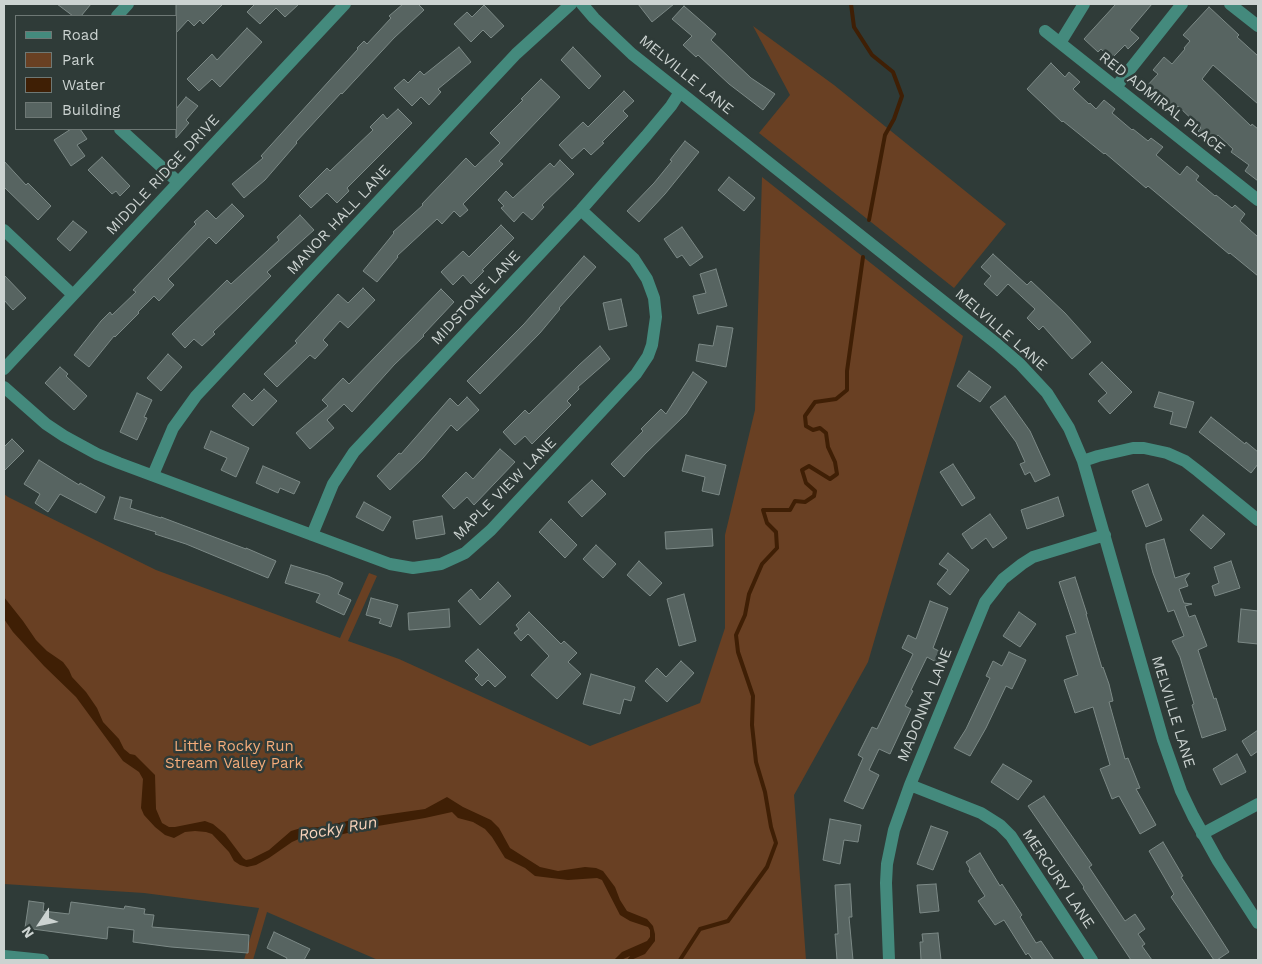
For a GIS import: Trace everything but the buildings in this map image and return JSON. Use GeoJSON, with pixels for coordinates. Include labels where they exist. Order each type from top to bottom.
{"type":"FeatureCollection","features":[{"type":"Feature","properties":{"kind":"street"},"geometry":{"type":"LineString","coordinates":[[118,15],[128,4]]}},
{"type":"Feature","properties":{"kind":"street","name":"MIDDLE RIDGE DRIVE"},"geometry":{"type":"LineString","coordinates":[[4,369],[345,4]]}},
{"type":"Feature","properties":{"kind":"street","name":"MANOR HALL LANE"},"geometry":{"type":"LineString","coordinates":[[153,475],[173,428],[196,396],[516,54],[571,4]]}},
{"type":"Feature","properties":{"kind":"street","name":"MELVILLE LANE"},"geometry":{"type":"LineString","coordinates":[[582,4],[618,41],[680,92],[1020,364],[1046,393],[1074,437],[1083,461],[1171,764],[1181,790],[1202,834],[1258,923]]}},
{"type":"Feature","properties":{"kind":"street"},"geometry":{"type":"LineString","coordinates":[[1060,42],[1084,4]]}},
{"type":"Feature","properties":{"kind":"street"},"geometry":{"type":"LineString","coordinates":[[1116,87],[1182,4]]}},
{"type":"Feature","properties":{"kind":"street"},"geometry":{"type":"LineString","coordinates":[[1230,4],[1258,26]]}},
{"type":"Feature","properties":{"kind":"street","name":"RED ADMIRAL PLACE"},"geometry":{"type":"LineString","coordinates":[[1045,31],[1258,200]]}},
{"type":"Feature","properties":{"kind":"street","name":"MIDSTONE LANE"},"geometry":{"type":"LineString","coordinates":[[312,535],[333,484],[354,452],[581,210],[646,136],[680,92]]}},
{"type":"Feature","properties":{"kind":"street"},"geometry":{"type":"LineString","coordinates":[[121,130],[178,182]]}},
{"type":"Feature","properties":{"kind":"street","name":"MAPLE VIEW LANE"},"geometry":{"type":"LineString","coordinates":[[4,386],[46,424],[97,454],[398,566],[428,567],[452,560],[465,553],[491,530],[636,374],[648,356],[654,337],[656,317],[654,298],[647,279],[634,259],[581,210]]}},
{"type":"Feature","properties":{"kind":"street"},"geometry":{"type":"LineString","coordinates":[[4,230],[73,295]]}},
{"type":"Feature","properties":{"kind":"street"},"geometry":{"type":"LineString","coordinates":[[1083,461],[1133,448],[1144,448],[1167,453],[1185,461],[1258,520]]}},
{"type":"Feature","properties":{"kind":"street","name":"MADONNA LANE"},"geometry":{"type":"LineString","coordinates":[[889,960],[886,911],[887,864],[894,830],[910,785],[979,615],[994,589],[1011,572],[1034,558],[1105,535]]}},
{"type":"Feature","properties":{"kind":"street","name":"MERCURY LANE"},"geometry":{"type":"LineString","coordinates":[[910,785],[981,813],[1000,826],[1010,836],[1092,960]]}},
{"type":"Feature","properties":{"kind":"street"},"geometry":{"type":"LineString","coordinates":[[1202,834],[1258,804]]}},
{"type":"Feature","properties":{"kind":"street"},"geometry":{"type":"LineString","coordinates":[[4,956],[43,960]]}},
{"type":"Feature","properties":{"kind":"green space"},"geometry":{"type":"Polygon","coordinates":[[[753,26],[834,85],[1006,224],[954,288],[759,133],[790,95],[753,26]]]}},
{"type":"Feature","properties":{"kind":"green space","name":"Little Rocky Run Stream Valley Park"},"geometry":{"type":"Polygon","coordinates":[[[762,177],[963,336],[868,662],[794,795],[806,960],[378,960],[267,912],[253,960],[244,960],[259,908],[144,893],[4,884],[4,494],[156,570],[340,638],[369,573],[377,576],[348,641],[399,659],[590,746],[700,703],[725,628],[725,535],[755,410],[762,177]]]}},
{"type":"Feature","properties":{"kind":"water","name":"Rocky Run"},"geometry":{"type":"Polygon","coordinates":[[[4,597],[36,640],[47,651],[63,662],[72,677],[97,708],[103,722],[119,739],[124,749],[130,754],[135,755],[155,775],[156,809],[162,823],[169,827],[205,821],[213,824],[225,834],[246,860],[269,850],[291,831],[425,809],[447,797],[491,820],[499,828],[510,848],[540,867],[558,871],[585,867],[603,871],[615,887],[627,911],[647,919],[653,926],[655,941],[645,954],[631,960],[627,960],[630,956],[621,960],[614,960],[622,952],[647,941],[650,937],[650,930],[648,927],[630,921],[620,915],[602,880],[597,878],[568,880],[535,876],[525,868],[505,858],[485,829],[473,822],[458,818],[452,812],[372,827],[327,838],[301,838],[256,865],[247,867],[234,861],[229,852],[212,834],[195,831],[185,832],[174,838],[165,835],[144,815],[141,808],[143,779],[139,772],[123,761],[76,697],[13,632],[4,619],[4,597]]]}},
{"type":"Feature","properties":{"kind":"waterway"},"geometry":{"type":"LineString","coordinates":[[851,4],[854,27],[872,55],[893,72],[902,96],[894,119],[885,135],[869,220]]}},
{"type":"Feature","properties":{"kind":"waterway"},"geometry":{"type":"LineString","coordinates":[[680,960],[700,929],[728,921],[767,867],[776,843],[771,827],[765,792],[756,762],[752,725],[753,696],[738,652],[736,635],[745,615],[749,594],[762,564],[777,548],[776,532],[767,523],[763,510],[790,510],[795,501],[805,502],[814,496],[815,491],[806,483],[802,470],[809,466],[830,479],[837,474],[835,462],[828,447],[826,433],[820,428],[813,430],[806,426],[805,416],[815,402],[836,399],[847,390],[847,371],[863,257]]}}]}
